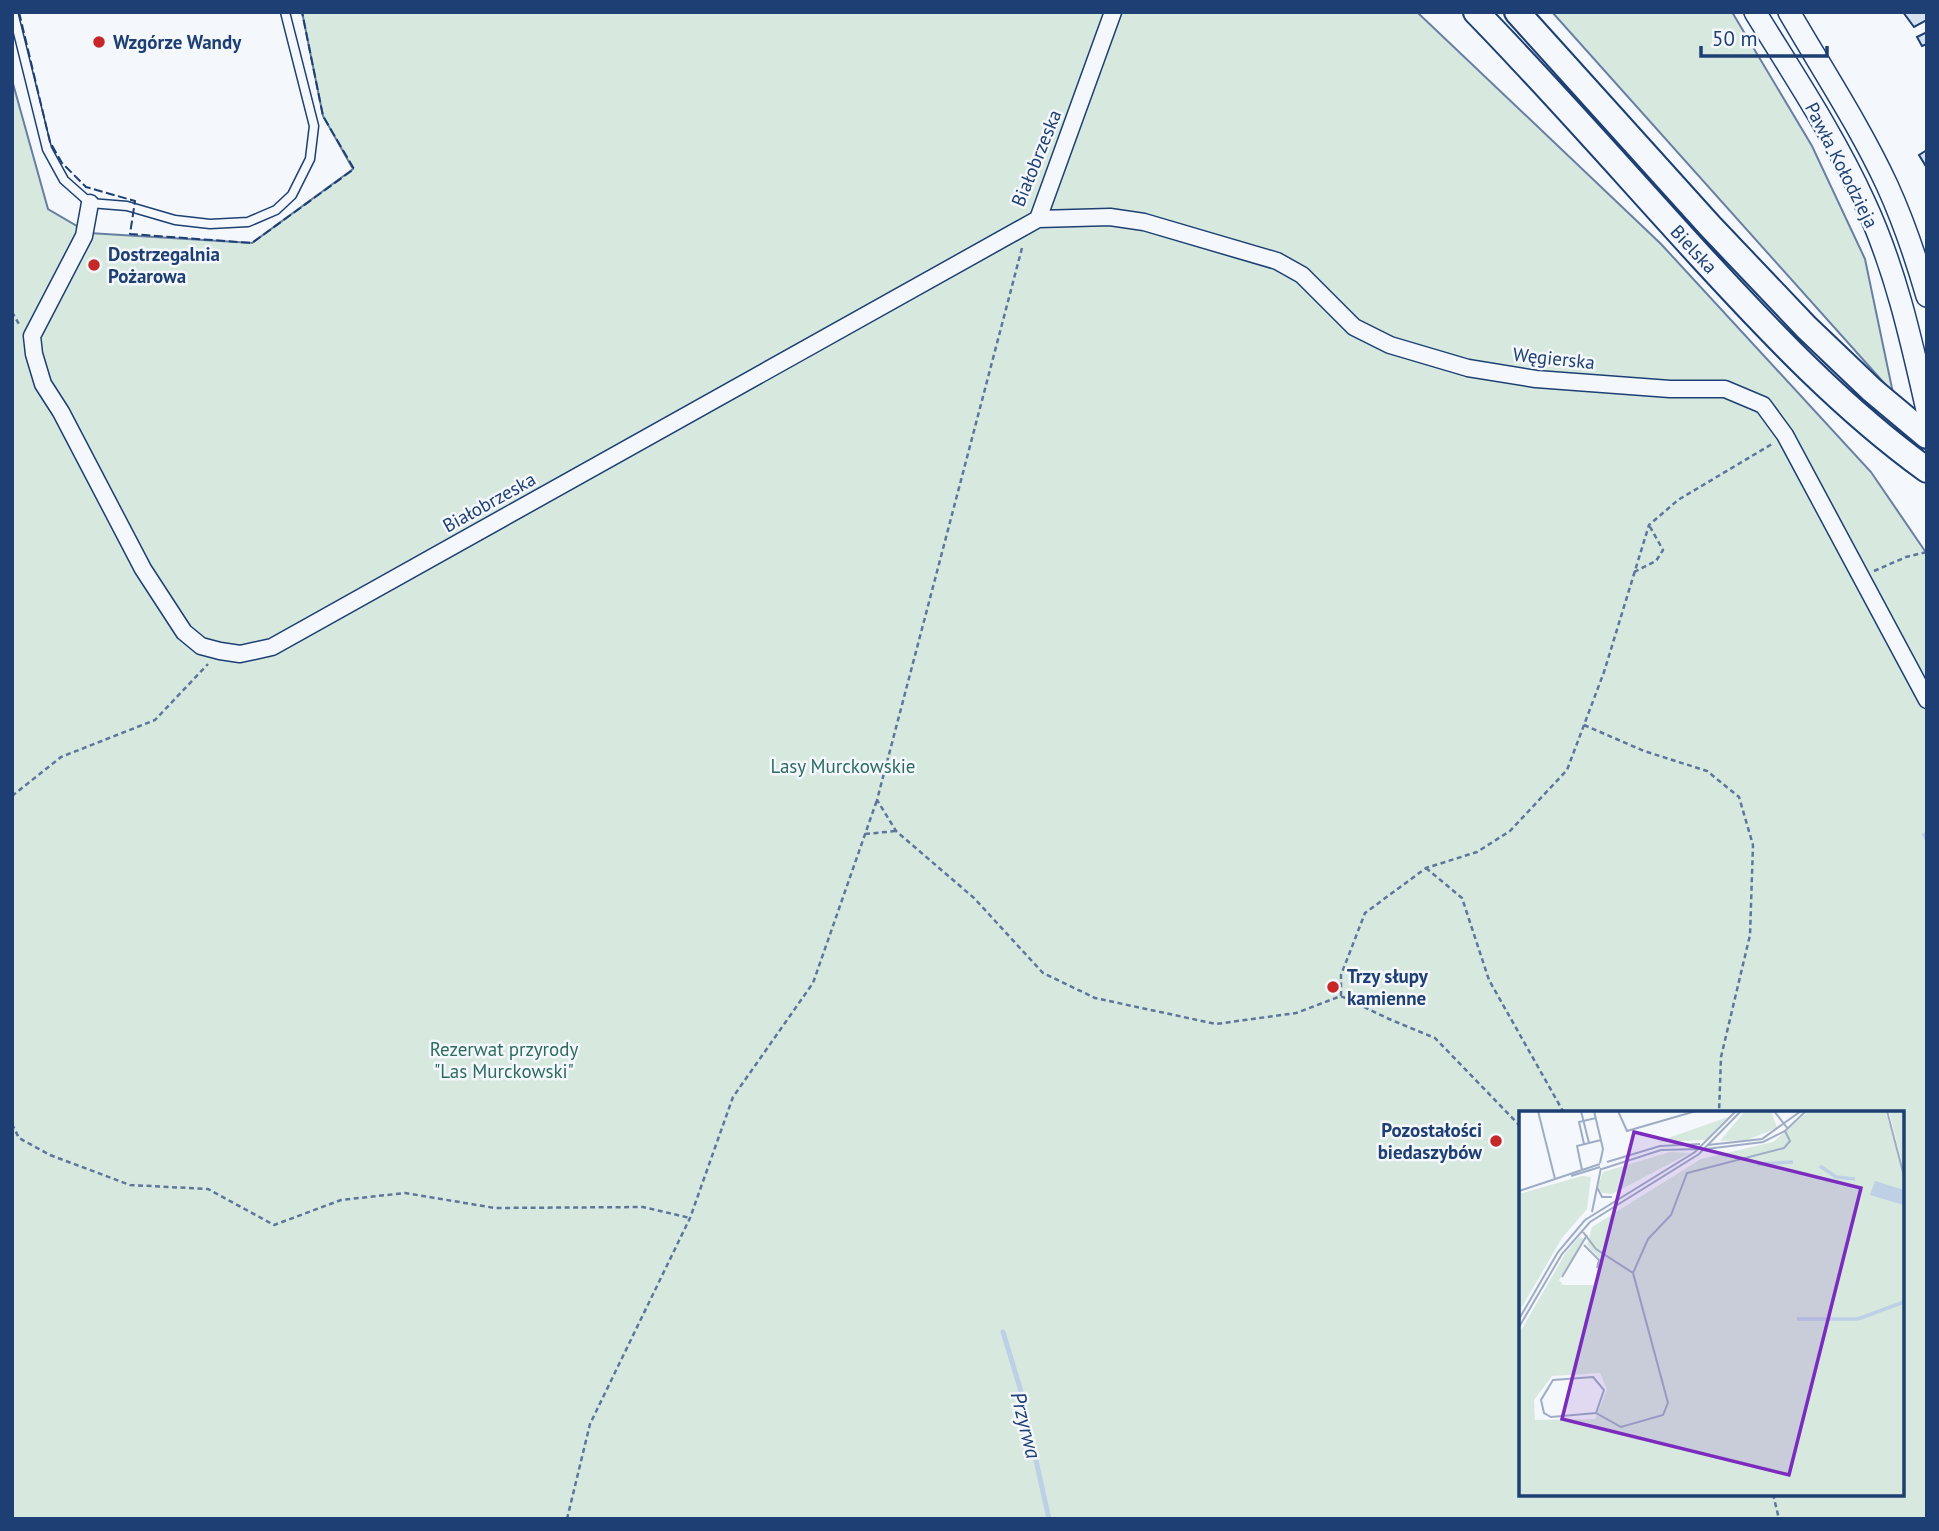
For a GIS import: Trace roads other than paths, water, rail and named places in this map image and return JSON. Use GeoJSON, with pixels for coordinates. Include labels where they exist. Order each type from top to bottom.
{"type":"FeatureCollection","features":[{"type":"Feature","properties":{"kind":"main road","name":"Bielska"},"geometry":{"type":"LineString","coordinates":[[1476,12],[1790,351],[1901,452],[1927,470]]}},
{"type":"Feature","properties":{"kind":"main road","name":"Bielska"},"geometry":{"type":"LineString","coordinates":[[1521,16],[1710,226],[1806,327],[1872,390],[1927,436]]}},
{"type":"Feature","properties":{"kind":"street","name":"Białobrzeska"},"geometry":{"type":"LineString","coordinates":[[90,203],[84,236],[33,336],[34,354],[43,384],[61,412],[163,601],[184,632],[201,646],[240,654],[272,647],[1038,219],[1113,12]]}},
{"type":"Feature","properties":{"kind":"street","name":"Pawła Kołodzieja"},"geometry":{"type":"LineString","coordinates":[[1755,12],[1827,130],[1865,202],[1892,271],[1927,410]]}},
{"type":"Feature","properties":{"kind":"street","name":"Pawła Kołodzieja"},"geometry":{"type":"LineString","coordinates":[[1789,12],[1856,125],[1887,186],[1916,258],[1927,296]]}},
{"type":"Feature","properties":{"kind":"street","name":"Węgierska"},"geometry":{"type":"LineString","coordinates":[[1038,219],[1110,217],[1144,222],[1277,261],[1302,275],[1354,327],[1390,345],[1468,368],[1536,379],[1670,389],[1725,389],[1763,405],[1785,435],[1927,700]]}},
{"type":"Feature","properties":{"kind":"lane"},"geometry":{"type":"LineString","coordinates":[[13,12],[47,149],[64,180],[90,203],[127,206],[175,219],[210,224],[248,222],[276,210],[292,195],[310,159],[314,126],[285,12]]}},
{"type":"Feature","properties":{"kind":"waterway"},"geometry":{"type":"LineString","coordinates":[[1925,835],[1927,839]]}},
{"type":"Feature","properties":{"kind":"waterway","name":"Przyrwa"},"geometry":{"type":"LineString","coordinates":[[1003,1332],[1020,1388],[1049,1519]]}},
{"type":"Feature","properties":{"kind":"place","name":"Wzgórze Wandy"},"geometry":{"type":"Point","coordinates":[99,42]}},
{"type":"Feature","properties":{"kind":"place","name":"Dostrzegalnia Pożarowa"},"geometry":{"type":"Point","coordinates":[94,265]}},
{"type":"Feature","properties":{"kind":"place","name":"Trzy słupy kamienne"},"geometry":{"type":"Point","coordinates":[1333,987]}},
{"type":"Feature","properties":{"kind":"place","name":"Pozostałości biedaszybów"},"geometry":{"type":"Point","coordinates":[1496,1141]}},
{"type":"Feature","properties":{"kind":"park label","name":"Lasy Murckowskie"},"geometry":{"type":"Point","coordinates":[843,766]}},
{"type":"Feature","properties":{"kind":"park label","name":"Rezerwat przyrody \"Las Murckowski\""},"geometry":{"type":"Point","coordinates":[504,1060]}}]}
